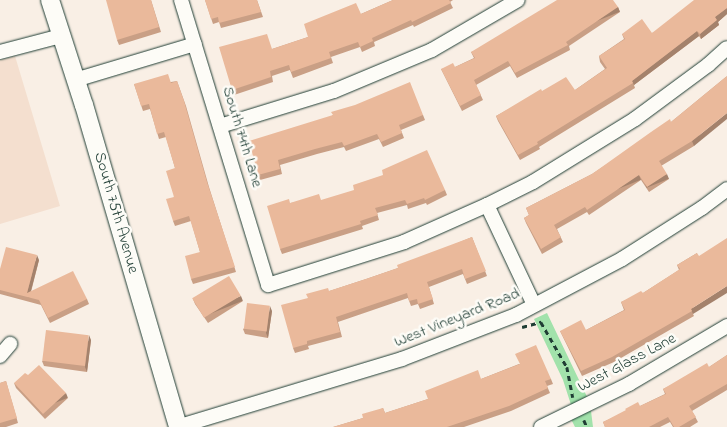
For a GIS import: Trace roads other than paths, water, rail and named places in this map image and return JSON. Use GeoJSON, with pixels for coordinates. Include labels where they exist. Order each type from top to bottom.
{"type":"FeatureCollection","features":[{"type":"Feature","properties":{"kind":"main road","name":"South 75th Avenue"},"geometry":{"type":"LineString","coordinates":[[50,0],[84,105],[178,427]]}},
{"type":"Feature","properties":{"kind":"street","name":"South 74th Lane"},"geometry":{"type":"LineString","coordinates":[[181,0],[268,285],[404,242],[487,205]]}},
{"type":"Feature","properties":{"kind":"street"},"geometry":{"type":"LineString","coordinates":[[220,126],[334,92],[432,50],[518,0]]}},
{"type":"Feature","properties":{"kind":"street"},"geometry":{"type":"LineString","coordinates":[[0,52],[61,36]]}},
{"type":"Feature","properties":{"kind":"street"},"geometry":{"type":"LineString","coordinates":[[75,80],[195,44]]}},
{"type":"Feature","properties":{"kind":"street"},"geometry":{"type":"LineString","coordinates":[[534,305],[487,205],[580,154],[635,119],[708,65],[727,48]]}},
{"type":"Feature","properties":{"kind":"street","name":"West Vineyard Road"},"geometry":{"type":"LineString","coordinates":[[178,427],[402,359],[516,315],[629,254],[727,189]]}},
{"type":"Feature","properties":{"kind":"street","name":"West Glass Lane"},"geometry":{"type":"LineString","coordinates":[[541,427],[629,384],[727,326]]}},
{"type":"Feature","properties":{"kind":"street"},"geometry":{"type":"LineString","coordinates":[[0,356],[10,344]]}}]}
